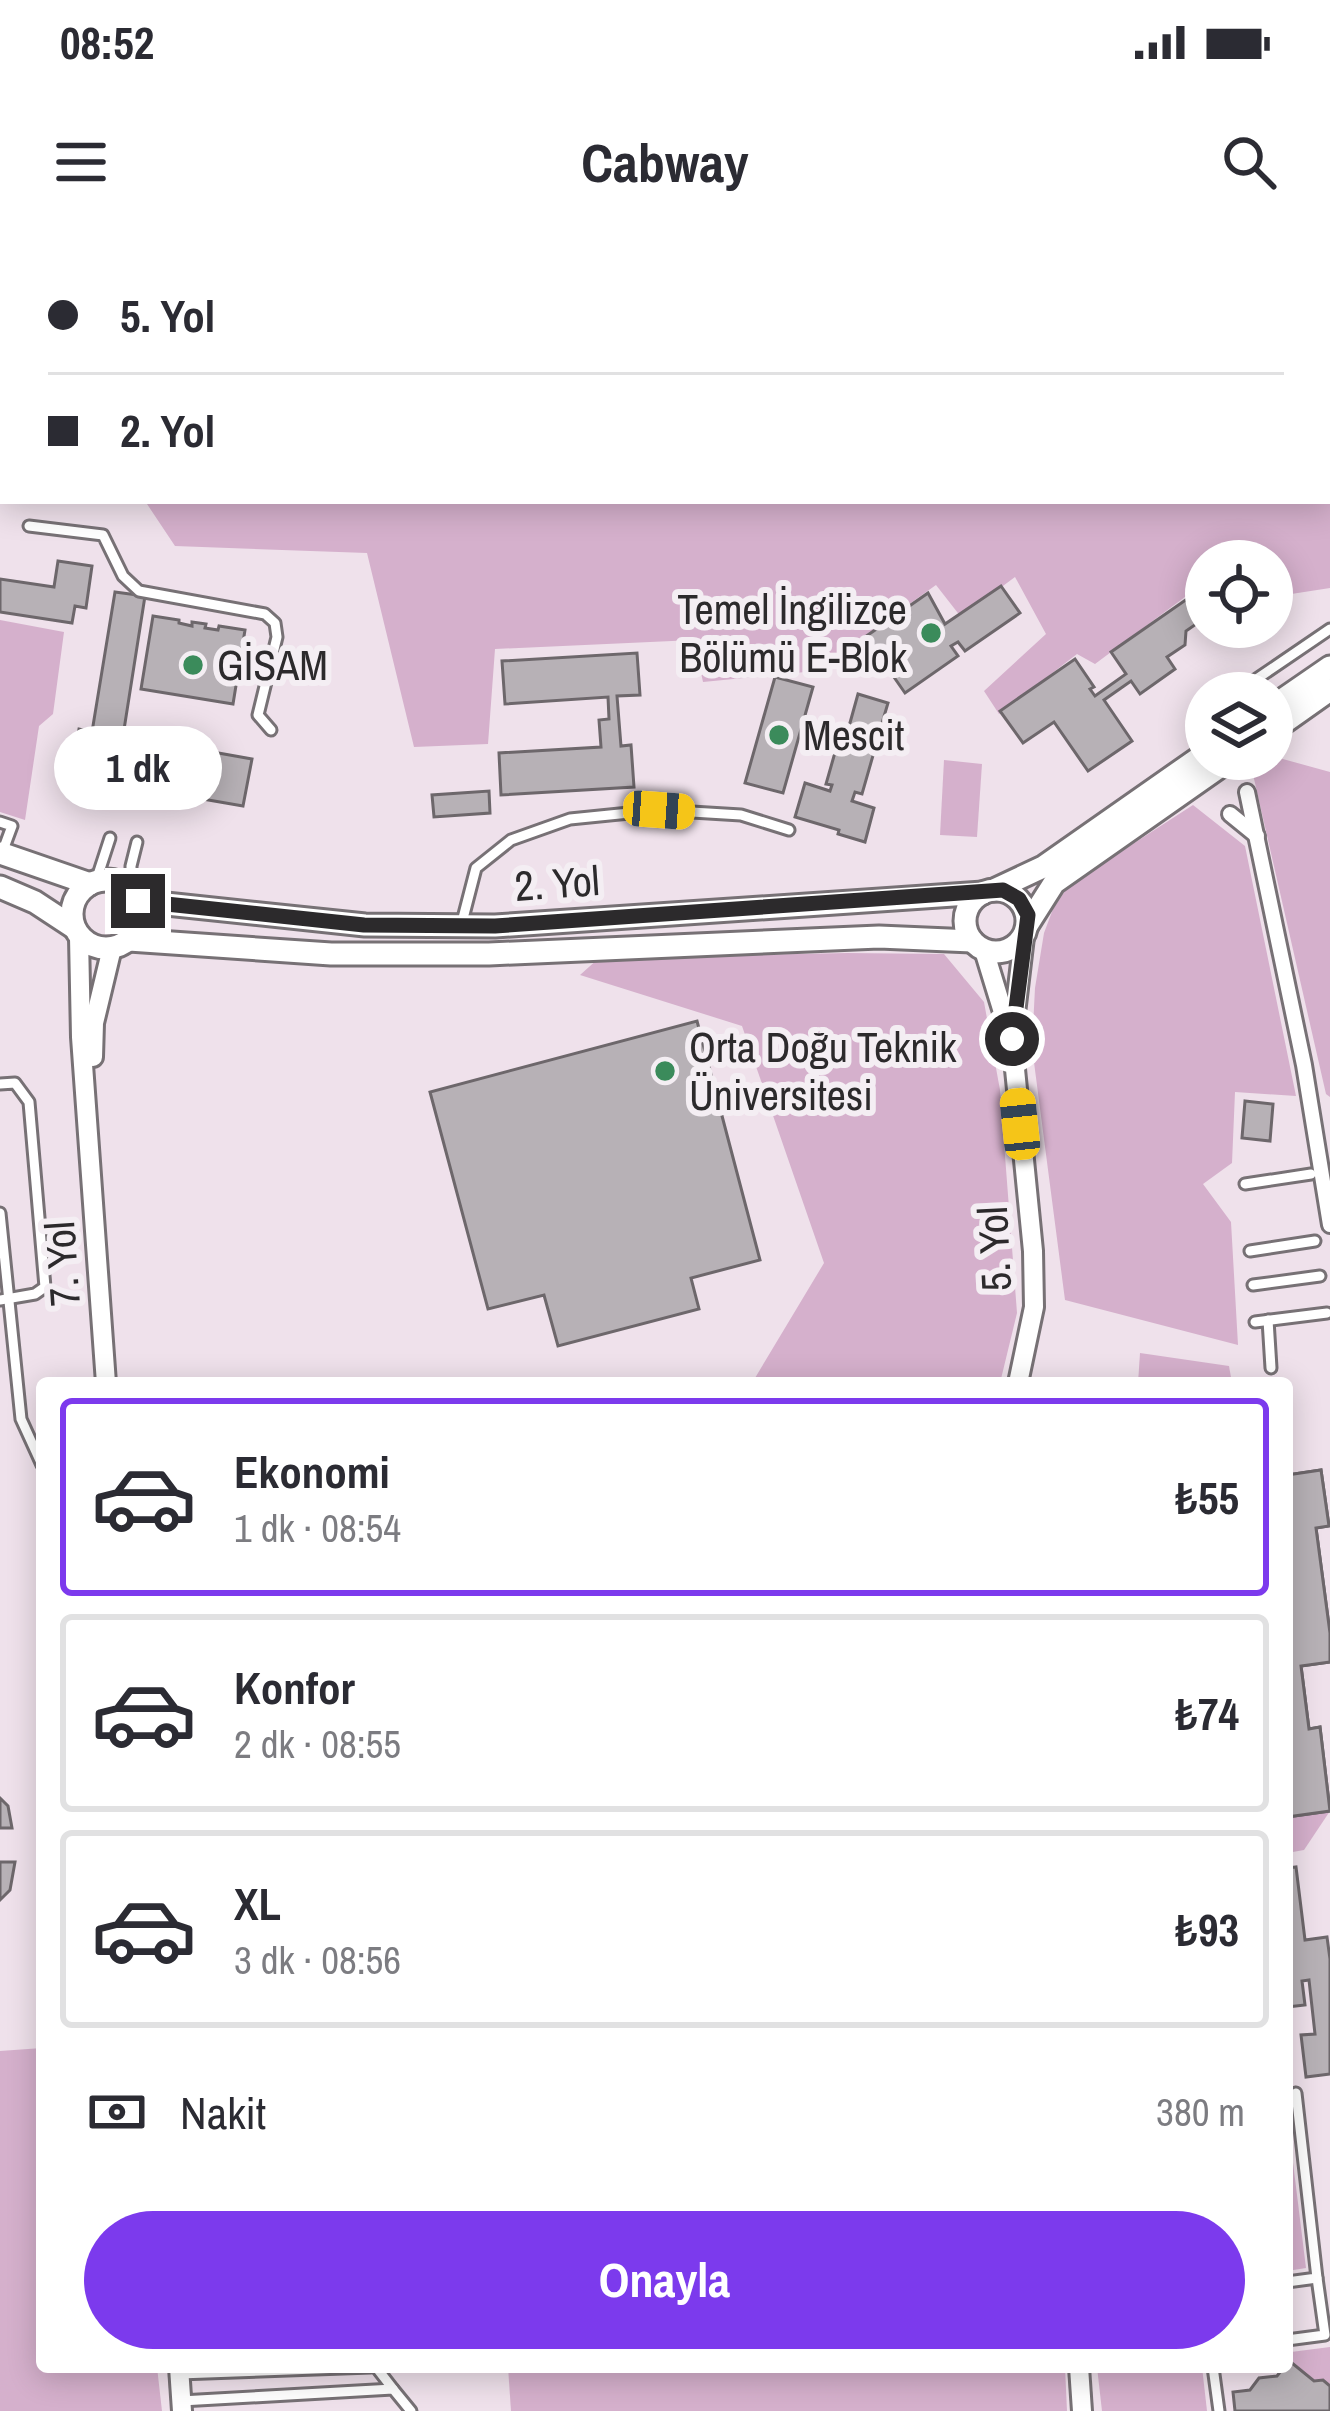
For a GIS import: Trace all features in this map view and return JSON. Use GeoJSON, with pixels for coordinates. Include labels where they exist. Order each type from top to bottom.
{"type":"FeatureCollection","features":[{"type":"Feature","properties":{"kind":"street"},"geometry":{"type":"LineString","coordinates":[[1293,697],[1327,680]]}},
{"type":"Feature","properties":{"kind":"street"},"geometry":{"type":"LineString","coordinates":[[1293,712],[1327,680]]}},
{"type":"Feature","properties":{"kind":"street","name":"2. Yol"},"geometry":{"type":"LineString","coordinates":[[1,853],[93,882],[112,881],[135,896],[364,925],[495,926],[988,891],[1043,867],[1185,768]]}},
{"type":"Feature","properties":{"kind":"street"},"geometry":{"type":"LineString","coordinates":[[1026,930],[1058,880],[1202,780]]}},
{"type":"Feature","properties":{"kind":"street"},"geometry":{"type":"LineString","coordinates":[[1246,799],[1304,1065],[1330,1225]]}},
{"type":"Feature","properties":{"kind":"street"},"geometry":{"type":"LineString","coordinates":[[1230,814],[1257,836]]}},
{"type":"Feature","properties":{"kind":"street"},"geometry":{"type":"LineString","coordinates":[[76,932],[71,917],[76,898],[93,882]]}},
{"type":"Feature","properties":{"kind":"street","name":"2. Yol"},"geometry":{"type":"LineString","coordinates":[[0,887],[35,902],[98,948],[120,944],[331,954],[489,954],[879,938],[1002,952],[1018,944],[1026,930]]}},
{"type":"Feature","properties":{"kind":"street"},"geometry":{"type":"LineString","coordinates":[[978,946],[965,924],[965,914],[975,898],[988,891],[1003,890],[1019,899],[1026,930]]}},
{"type":"Feature","properties":{"kind":"street"},"geometry":{"type":"LineString","coordinates":[[120,944],[140,922],[135,896]]}},
{"type":"Feature","properties":{"kind":"street","name":"5. Yol"},"geometry":{"type":"LineString","coordinates":[[1019,1377],[1034,1307],[1033,1250],[1012,1039],[1026,930]]}},
{"type":"Feature","properties":{"kind":"street","name":"7. Yol"},"geometry":{"type":"LineString","coordinates":[[76,932],[106,1377]]}},
{"type":"Feature","properties":{"kind":"street","name":"7. Yol"},"geometry":{"type":"LineString","coordinates":[[90,1139],[94,1023],[120,944]]}},
{"type":"Feature","properties":{"kind":"street","name":"5. Yol"},"geometry":{"type":"LineString","coordinates":[[978,946],[1012,1039]]}},
{"type":"Feature","properties":{"kind":"street"},"geometry":{"type":"LineString","coordinates":[[179,2373],[182,2406]]}},
{"type":"Feature","properties":{"kind":"street"},"geometry":{"type":"LineString","coordinates":[[1079,2373],[1082,2411]]}},
{"type":"Feature","properties":{"kind":"lane"},"geometry":{"type":"LineString","coordinates":[[29,526],[103,535],[123,575],[139,591],[265,614],[275,622],[277,637],[258,715],[271,730]]}},
{"type":"Feature","properties":{"kind":"lane"},"geometry":{"type":"LineString","coordinates":[[1267,672],[1330,629]]}},
{"type":"Feature","properties":{"kind":"lane"},"geometry":{"type":"LineString","coordinates":[[460,926],[476,868],[511,840],[570,819],[659,810],[741,815],[789,830]]}},
{"type":"Feature","properties":{"kind":"lane"},"geometry":{"type":"LineString","coordinates":[[0,821],[12,826],[1,853]]}},
{"type":"Feature","properties":{"kind":"lane"},"geometry":{"type":"LineString","coordinates":[[93,882],[110,838]]}},
{"type":"Feature","properties":{"kind":"lane"},"geometry":{"type":"LineString","coordinates":[[135,896],[131,866],[137,842]]}},
{"type":"Feature","properties":{"kind":"lane"},"geometry":{"type":"LineString","coordinates":[[0,1084],[16,1084],[29,1102],[45,1287],[35,1294],[4,1300]]}},
{"type":"Feature","properties":{"kind":"lane"},"geometry":{"type":"LineString","coordinates":[[1245,1184],[1311,1174]]}},
{"type":"Feature","properties":{"kind":"lane"},"geometry":{"type":"LineString","coordinates":[[0,1213],[4,1300],[21,1419],[36,1453]]}},
{"type":"Feature","properties":{"kind":"lane"},"geometry":{"type":"LineString","coordinates":[[1250,1251],[1315,1241]]}},
{"type":"Feature","properties":{"kind":"lane"},"geometry":{"type":"LineString","coordinates":[[1253,1285],[1320,1276]]}},
{"type":"Feature","properties":{"kind":"lane"},"geometry":{"type":"LineString","coordinates":[[1256,1322],[1328,1313]]}},
{"type":"Feature","properties":{"kind":"lane"},"geometry":{"type":"LineString","coordinates":[[1268,1321],[1271,1368]]}},
{"type":"Feature","properties":{"kind":"lane"},"geometry":{"type":"LineString","coordinates":[[1293,2339],[1325,2335],[1296,2092]]}},
{"type":"Feature","properties":{"kind":"lane"},"geometry":{"type":"LineString","coordinates":[[1293,2281],[1317,2278]]}},
{"type":"Feature","properties":{"kind":"lane"},"geometry":{"type":"LineString","coordinates":[[379,2373],[411,2411]]}},
{"type":"Feature","properties":{"kind":"lane"},"geometry":{"type":"LineString","coordinates":[[1214,2373],[1220,2411]]}},
{"type":"Feature","properties":{"kind":"lane"},"geometry":{"type":"LineString","coordinates":[[182,2406],[393,2390]]}},
{"type":"Feature","properties":{"kind":"shaded area","name":"Orta Doğu Teknik Üniversitesi"},"geometry":{"type":"Polygon","coordinates":[[[0,504],[1330,504],[1330,2411],[0,2411],[0,504]]]}},
{"type":"Feature","properties":{"kind":"shaded area"},"geometry":{"type":"Polygon","coordinates":[[[147,504],[1330,504],[1330,588],[1293,594],[1293,540],[1185,540],[1185,597],[1095,664],[1077,654],[999,714],[984,691],[1046,634],[1015,577],[961,617],[936,585],[815,671],[703,682],[694,640],[495,649],[488,744],[414,747],[367,553],[175,546],[147,504]]]}},
{"type":"Feature","properties":{"kind":"shaded area"},"geometry":{"type":"Polygon","coordinates":[[[0,620],[64,632],[53,714],[39,726],[25,820],[0,812],[0,620]]]}},
{"type":"Feature","properties":{"kind":"shaded area"},"geometry":{"type":"Polygon","coordinates":[[[944,760],[982,764],[977,837],[940,835],[944,760]]]}},
{"type":"Feature","properties":{"kind":"shaded area"},"geometry":{"type":"Polygon","coordinates":[[[1293,762],[1330,772],[1330,1097],[1254,780],[1293,780],[1293,762]]]}},
{"type":"Feature","properties":{"kind":"shaded area"},"geometry":{"type":"Polygon","coordinates":[[[1193,805],[1245,846],[1296,1096],[1235,1092],[1232,1163],[1203,1184],[1231,1222],[1238,1345],[1065,1300],[1032,1047],[1035,988],[1053,909],[1065,891],[1088,873],[1193,805]]]}},
{"type":"Feature","properties":{"kind":"shaded area"},"geometry":{"type":"Polygon","coordinates":[[[944,954],[984,1002],[1000,1090],[1017,1313],[1001,1377],[756,1377],[824,1263],[742,1026],[580,975],[599,958],[944,954]]]}},
{"type":"Feature","properties":{"kind":"shaded area"},"geometry":{"type":"Polygon","coordinates":[[[1140,1353],[1229,1366],[1231,1377],[1138,1377],[1140,1353]]]}},
{"type":"Feature","properties":{"kind":"shaded area"},"geometry":{"type":"Polygon","coordinates":[[[1330,1811],[1304,1850],[1293,1852],[1293,1816],[1330,1811]]]}},
{"type":"Feature","properties":{"kind":"shaded area"},"geometry":{"type":"Polygon","coordinates":[[[36,2048],[36,2373],[158,2373],[162,2411],[0,2411],[0,2051],[36,2048]]]}},
{"type":"Feature","properties":{"kind":"shaded area"},"geometry":{"type":"Polygon","coordinates":[[[1293,2163],[1306,2268],[1293,2270],[1293,2163]]]}},
{"type":"Feature","properties":{"kind":"shaded area"},"geometry":{"type":"Polygon","coordinates":[[[1330,2347],[1330,2386],[1293,2365],[1293,2352],[1330,2347]]]}},
{"type":"Feature","properties":{"kind":"shaded area"},"geometry":{"type":"Polygon","coordinates":[[[508,2373],[1065,2373],[1067,2411],[511,2411],[508,2373]]]}},
{"type":"Feature","properties":{"kind":"shaded area"},"geometry":{"type":"Polygon","coordinates":[[[1098,2373],[1203,2373],[1207,2411],[1102,2411],[1098,2373]]]}},
{"type":"Feature","properties":{"kind":"building"},"geometry":{"type":"Polygon","coordinates":[[[58,561],[92,566],[86,608],[75,606],[72,623],[0,612],[0,579],[54,587],[58,561]]]}},
{"type":"Feature","properties":{"kind":"building","name":"Temel İngilizce Bölümü E-Blok"},"geometry":{"type":"Polygon","coordinates":[[[1001,586],[1020,613],[965,651],[958,642],[951,646],[958,656],[905,693],[889,670],[845,673],[835,658],[928,593],[945,624],[1001,586]]]}},
{"type":"Feature","properties":{"kind":"building"},"geometry":{"type":"Polygon","coordinates":[[[115,592],[145,596],[123,736],[252,759],[243,806],[70,776],[79,729],[92,732],[115,592]]]}},
{"type":"Feature","properties":{"kind":"building"},"geometry":{"type":"Polygon","coordinates":[[[1185,600],[1185,645],[1167,657],[1175,669],[1140,694],[1131,681],[1104,700],[1132,741],[1088,771],[1054,722],[1023,743],[1000,711],[1075,659],[1095,696],[1126,674],[1111,652],[1185,600]]]}},
{"type":"Feature","properties":{"kind":"building"},"geometry":{"type":"Polygon","coordinates":[[[153,616],[218,630],[219,626],[245,630],[233,704],[141,689],[153,616]]]}},
{"type":"Feature","properties":{"kind":"building"},"geometry":{"type":"Polygon","coordinates":[[[637,653],[640,695],[617,696],[621,746],[631,745],[634,787],[501,795],[499,753],[601,747],[599,720],[609,719],[608,697],[505,704],[502,661],[637,653]]]}},
{"type":"Feature","properties":{"kind":"building","name":"Mescit"},"geometry":{"type":"Polygon","coordinates":[[[775,677],[813,687],[783,793],[745,783],[775,677]]]}},
{"type":"Feature","properties":{"kind":"building"},"geometry":{"type":"Polygon","coordinates":[[[858,694],[888,703],[880,730],[873,728],[871,736],[878,738],[862,794],[855,792],[852,801],[874,808],[865,842],[795,817],[805,783],[830,791],[832,785],[826,784],[842,728],[848,730],[858,694]]]}},
{"type":"Feature","properties":{"kind":"building"},"geometry":{"type":"Polygon","coordinates":[[[489,791],[490,813],[434,817],[432,795],[489,791]]]}},
{"type":"Feature","properties":{"kind":"building"},"geometry":{"type":"Polygon","coordinates":[[[697,1021],[760,1260],[691,1278],[699,1309],[558,1346],[544,1295],[488,1309],[430,1092],[697,1021]]]}},
{"type":"Feature","properties":{"kind":"building"},"geometry":{"type":"Polygon","coordinates":[[[1245,1101],[1273,1104],[1270,1141],[1242,1138],[1245,1101]]]}},
{"type":"Feature","properties":{"kind":"building"},"geometry":{"type":"Polygon","coordinates":[[[1321,1470],[1329,1526],[1316,1528],[1330,1662],[1301,1666],[1309,1729],[1320,1727],[1330,1811],[1293,1816],[1296,1606],[1293,1474],[1321,1470]]]}},
{"type":"Feature","properties":{"kind":"building"},"geometry":{"type":"Polygon","coordinates":[[[1321,1470],[1329,1526],[1316,1528],[1330,1662],[1301,1666],[1309,1729],[1320,1727],[1330,1811],[1293,1816],[1293,1474],[1321,1470]]]}},
{"type":"Feature","properties":{"kind":"building"},"geometry":{"type":"Polygon","coordinates":[[[0,1798],[8,1806],[12,1828],[0,1828],[0,1798]]]}},
{"type":"Feature","properties":{"kind":"building"},"geometry":{"type":"Polygon","coordinates":[[[0,1862],[15,1862],[10,1890],[0,1900],[0,1862]]]}},
{"type":"Feature","properties":{"kind":"building"},"geometry":{"type":"Polygon","coordinates":[[[1293,1867],[1305,1940],[1327,1937],[1330,1959],[1330,2074],[1306,2077],[1301,2035],[1315,2034],[1309,1980],[1302,1981],[1305,2005],[1293,2006],[1293,1867]]]}},
{"type":"Feature","properties":{"kind":"building"},"geometry":{"type":"Polygon","coordinates":[[[1293,2364],[1314,2381],[1323,2380],[1330,2386],[1330,2411],[1235,2411],[1233,2392],[1250,2390],[1259,2378],[1293,2373],[1293,2364]]]}},
{"type":"Feature","properties":{"kind":"place","name":"Temel İngilizce Bölümü E-Blok"},"geometry":{"type":"Point","coordinates":[931,633]}},
{"type":"Feature","properties":{"kind":"place","name":"GİSAM"},"geometry":{"type":"Point","coordinates":[193,665]}},
{"type":"Feature","properties":{"kind":"place","name":"Mescit"},"geometry":{"type":"Point","coordinates":[779,735]}},
{"type":"Feature","properties":{"kind":"place","name":"Orta Doğu Teknik Üniversitesi"},"geometry":{"type":"Point","coordinates":[665,1071]}},
{"type":"Feature","properties":{"kind":"route"},"geometry":{"type":"LineString","coordinates":[[138,901],[364,925],[495,926],[1003,890],[1019,899],[1028,915],[1012,1039]]}}]}
